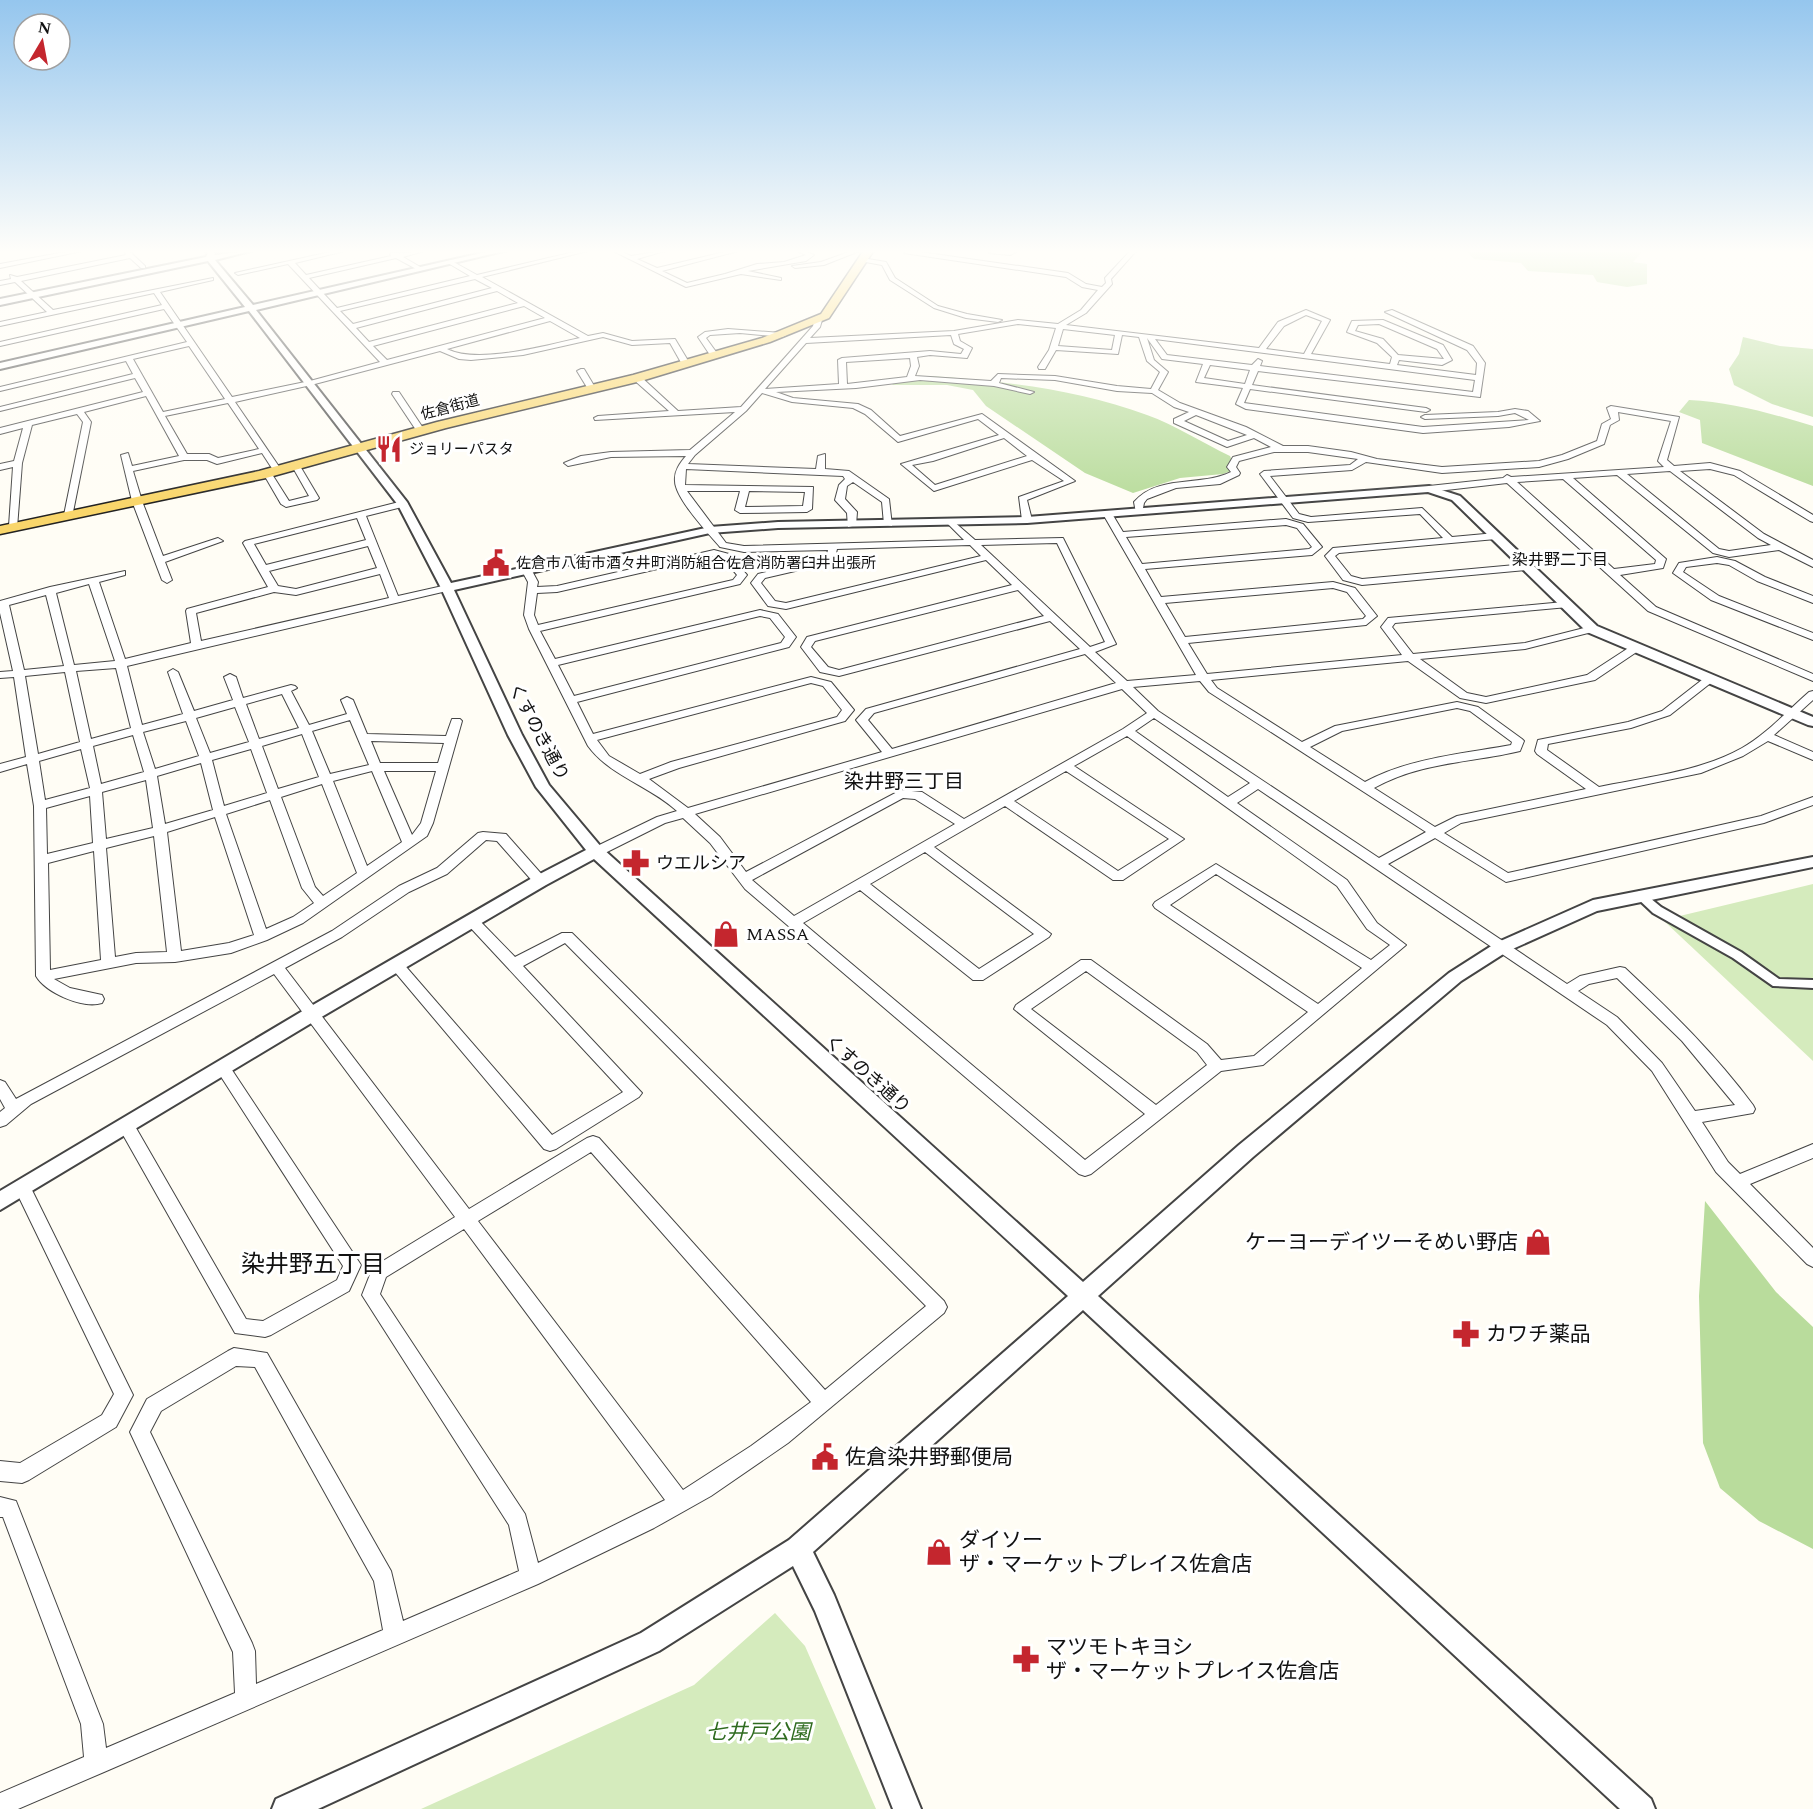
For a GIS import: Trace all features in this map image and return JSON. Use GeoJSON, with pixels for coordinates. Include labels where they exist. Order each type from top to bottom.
{"type":"FeatureCollection","features":[{"type":"Feature","properties":{"kind":"main road","name":"佐倉街道"},"geometry":{"type":"LineString","coordinates":[[0,530],[272,472],[421,431],[637,378],[782,335]]}},
{"type":"Feature","properties":{"kind":"street"},"geometry":{"type":"LineString","coordinates":[[0,344],[42,334]]}},
{"type":"Feature","properties":{"kind":"street"},"geometry":{"type":"LineString","coordinates":[[0,366],[135,334]]}},
{"type":"Feature","properties":{"kind":"street"},"geometry":{"type":"LineString","coordinates":[[186,334],[228,400],[264,450],[286,504],[314,498],[296,466]]}},
{"type":"Feature","properties":{"kind":"street","name":"くすのき通り"},"geometry":{"type":"LineString","coordinates":[[272,334],[403,504],[447,588],[515,735],[543,787],[596,852],[1641,1809]]}},
{"type":"Feature","properties":{"kind":"street"},"geometry":{"type":"LineString","coordinates":[[358,334],[386,363]]}},
{"type":"Feature","properties":{"kind":"street"},"geometry":{"type":"LineString","coordinates":[[367,345],[408,334]]}},
{"type":"Feature","properties":{"kind":"street"},"geometry":{"type":"LineString","coordinates":[[160,415],[311,383],[492,334]]}},
{"type":"Feature","properties":{"kind":"street"},"geometry":{"type":"LineString","coordinates":[[579,334],[587,339]]}},
{"type":"Feature","properties":{"kind":"street"},"geometry":{"type":"LineString","coordinates":[[704,334],[702,337],[715,356]]}},
{"type":"Feature","properties":{"kind":"street"},"geometry":{"type":"LineString","coordinates":[[773,334],[782,335]]}},
{"type":"Feature","properties":{"kind":"street"},"geometry":{"type":"LineString","coordinates":[[809,334],[743,409],[692,453],[682,466],[680,482],[684,495],[723,545],[744,549],[1060,540],[1112,644],[870,711],[862,720],[890,754]]}},
{"type":"Feature","properties":{"kind":"street"},"geometry":{"type":"LineString","coordinates":[[803,341],[923,334]]}},
{"type":"Feature","properties":{"kind":"street"},"geometry":{"type":"LineString","coordinates":[[843,386],[842,360],[930,353],[964,356],[968,348],[957,342],[954,334]]}},
{"type":"Feature","properties":{"kind":"street"},"geometry":{"type":"LineString","coordinates":[[1042,367],[1053,348],[1056,334]]}},
{"type":"Feature","properties":{"kind":"street"},"geometry":{"type":"LineString","coordinates":[[1053,348],[1115,352],[1119,334]]}},
{"type":"Feature","properties":{"kind":"street"},"geometry":{"type":"LineString","coordinates":[[1137,334],[1478,378]]}},
{"type":"Feature","properties":{"kind":"street"},"geometry":{"type":"LineString","coordinates":[[1208,362],[1198,380],[1247,386],[1426,410],[1485,414],[1520,411],[1536,421],[1509,425],[1423,430],[1246,407],[1240,404],[1247,386],[1254,368],[1262,351],[1274,334]]}},
{"type":"Feature","properties":{"kind":"street"},"geometry":{"type":"LineString","coordinates":[[1306,357],[1318,334]]}},
{"type":"Feature","properties":{"kind":"street"},"geometry":{"type":"LineString","coordinates":[[1359,334],[1380,341],[1396,357],[1442,363],[1448,360],[1440,347],[1410,334]]}},
{"type":"Feature","properties":{"kind":"street"},"geometry":{"type":"LineString","coordinates":[[1145,335],[1165,357],[1477,395],[1481,363],[1470,348],[1439,334]]}},
{"type":"Feature","properties":{"kind":"street"},"geometry":{"type":"LineString","coordinates":[[440,348],[453,357],[478,359],[603,335],[632,343],[672,341],[686,364]]}},
{"type":"Feature","properties":{"kind":"street"},"geometry":{"type":"LineString","coordinates":[[1145,335],[1151,361],[1164,372],[1154,391]]}},
{"type":"Feature","properties":{"kind":"street"},"geometry":{"type":"LineString","coordinates":[[868,337],[870,358]]}},
{"type":"Feature","properties":{"kind":"street"},"geometry":{"type":"LineString","coordinates":[[0,389],[192,343]]}},
{"type":"Feature","properties":{"kind":"street"},"geometry":{"type":"LineString","coordinates":[[911,378],[915,366],[913,356]]}},
{"type":"Feature","properties":{"kind":"street"},"geometry":{"type":"LineString","coordinates":[[1393,367],[1396,357]]}},
{"type":"Feature","properties":{"kind":"street"},"geometry":{"type":"LineString","coordinates":[[128,358],[184,457]]}},
{"type":"Feature","properties":{"kind":"street"},"geometry":{"type":"LineString","coordinates":[[1344,399],[1356,363]]}},
{"type":"Feature","properties":{"kind":"street"},"geometry":{"type":"LineString","coordinates":[[581,371],[592,389]]}},
{"type":"Feature","properties":{"kind":"street"},"geometry":{"type":"LineString","coordinates":[[1423,430],[1429,390],[1426,380],[1427,371]]}},
{"type":"Feature","properties":{"kind":"street"},"geometry":{"type":"LineString","coordinates":[[0,409],[138,375]]}},
{"type":"Feature","properties":{"kind":"street"},"geometry":{"type":"LineString","coordinates":[[994,384],[998,376],[1055,378],[1118,388],[1129,392],[1154,391],[1177,405],[1255,435],[1281,449]]}},
{"type":"Feature","properties":{"kind":"street"},"geometry":{"type":"LineString","coordinates":[[637,378],[676,413]]}},
{"type":"Feature","properties":{"kind":"street"},"geometry":{"type":"LineString","coordinates":[[761,390],[843,386],[911,378],[994,384],[1030,393]]}},
{"type":"Feature","properties":{"kind":"street"},"geometry":{"type":"LineString","coordinates":[[761,390],[792,400],[855,405],[868,412],[898,439],[979,416],[990,426],[1071,481],[1022,499],[1027,520]]}},
{"type":"Feature","properties":{"kind":"street"},"geometry":{"type":"LineString","coordinates":[[0,430],[148,393]]}},
{"type":"Feature","properties":{"kind":"street"},"geometry":{"type":"LineString","coordinates":[[396,394],[421,431]]}},
{"type":"Feature","properties":{"kind":"street"},"geometry":{"type":"LineString","coordinates":[[1138,511],[1139,502],[1144,497],[1174,485],[1220,481],[1236,474],[1231,467],[1236,459],[1255,452],[1281,449],[1324,451],[1351,455],[1363,460],[1442,470],[1539,464],[1601,442],[1606,424],[1615,420],[1611,408],[1676,420],[1662,461],[1778,547],[1813,564]]}},
{"type":"Feature","properties":{"kind":"street"},"geometry":{"type":"LineString","coordinates":[[598,418],[743,409]]}},
{"type":"Feature","properties":{"kind":"street"},"geometry":{"type":"LineString","coordinates":[[69,515],[87,422],[79,411]]}},
{"type":"Feature","properties":{"kind":"street"},"geometry":{"type":"LineString","coordinates":[[1196,412],[1177,421],[1227,444],[1255,435]]}},
{"type":"Feature","properties":{"kind":"street"},"geometry":{"type":"LineString","coordinates":[[14,526],[18,464],[28,424]]}},
{"type":"Feature","properties":{"kind":"street"},"geometry":{"type":"LineString","coordinates":[[1006,435],[930,459],[905,464],[934,488],[1035,456]]}},
{"type":"Feature","properties":{"kind":"street"},"geometry":{"type":"LineString","coordinates":[[129,469],[184,457],[209,457],[217,460],[264,450]]}},
{"type":"Feature","properties":{"kind":"street"},"geometry":{"type":"LineString","coordinates":[[568,463],[623,454],[692,453]]}},
{"type":"Feature","properties":{"kind":"street"},"geometry":{"type":"LineString","coordinates":[[125,455],[137,501],[167,580]]}},
{"type":"Feature","properties":{"kind":"street"},"geometry":{"type":"LineString","coordinates":[[820,472],[822,456]]}},
{"type":"Feature","properties":{"kind":"street"},"geometry":{"type":"LineString","coordinates":[[1363,460],[1352,467],[1264,474],[1296,516],[1311,520],[1422,511],[1450,540]]}},
{"type":"Feature","properties":{"kind":"street"},"geometry":{"type":"LineString","coordinates":[[0,467],[18,464]]}},
{"type":"Feature","properties":{"kind":"street"},"geometry":{"type":"LineString","coordinates":[[682,466],[846,473],[886,501],[889,524]]}},
{"type":"Feature","properties":{"kind":"street"},"geometry":{"type":"LineString","coordinates":[[1494,466],[1640,600],[1663,616],[1813,678]]}},
{"type":"Feature","properties":{"kind":"street"},"geometry":{"type":"LineString","coordinates":[[0,675],[121,664],[710,530],[778,525],[1027,520],[1429,489],[1670,467],[1710,466],[1737,473],[1813,519]]}},
{"type":"Feature","properties":{"kind":"street"},"geometry":{"type":"LineString","coordinates":[[1618,472],[1716,551],[1729,554],[1778,547]]}},
{"type":"Feature","properties":{"kind":"street"},"geometry":{"type":"LineString","coordinates":[[846,473],[850,480],[843,485],[840,500],[852,512],[851,525]]}},
{"type":"Feature","properties":{"kind":"street"},"geometry":{"type":"LineString","coordinates":[[1565,476],[1661,559],[1660,566],[1610,573]]}},
{"type":"Feature","properties":{"kind":"street"},"geometry":{"type":"LineString","coordinates":[[682,488],[746,488],[810,489],[807,509],[740,510],[746,488]]}},
{"type":"Feature","properties":{"kind":"street"},"geometry":{"type":"LineString","coordinates":[[1429,489],[1456,498],[1592,630],[1813,722]]}},
{"type":"Feature","properties":{"kind":"street"},"geometry":{"type":"LineString","coordinates":[[274,588],[248,543],[403,504]]}},
{"type":"Feature","properties":{"kind":"street"},"geometry":{"type":"LineString","coordinates":[[1108,514],[1203,677],[1213,690],[1506,878],[1764,819],[1813,801]]}},
{"type":"Feature","properties":{"kind":"street"},"geometry":{"type":"LineString","coordinates":[[362,516],[396,601]]}},
{"type":"Feature","properties":{"kind":"street"},"geometry":{"type":"LineString","coordinates":[[1121,535],[1287,522],[1300,526],[1317,547],[1312,552],[1139,567]]}},
{"type":"Feature","properties":{"kind":"street"},"geometry":{"type":"LineString","coordinates":[[952,523],[1154,713],[1612,1021],[1657,1067],[1722,1167],[1813,1259]]}},
{"type":"Feature","properties":{"kind":"street"},"geometry":{"type":"LineString","coordinates":[[1496,536],[1336,550],[1330,556],[1347,578],[1362,582],[1527,567]]}},
{"type":"Feature","properties":{"kind":"street"},"geometry":{"type":"LineString","coordinates":[[160,560],[218,541]]}},
{"type":"Feature","properties":{"kind":"street"},"geometry":{"type":"LineString","coordinates":[[263,569],[371,542]]}},
{"type":"Feature","properties":{"kind":"street"},"geometry":{"type":"LineString","coordinates":[[833,546],[831,560],[762,576],[756,584],[772,604],[786,606],[987,557]]}},
{"type":"Feature","properties":{"kind":"street"},"geometry":{"type":"LineString","coordinates":[[533,590],[557,589],[714,553],[726,556],[742,575],[736,582],[534,629]]}},
{"type":"Feature","properties":{"kind":"street"},"geometry":{"type":"LineString","coordinates":[[1813,600],[1761,579],[1732,563],[1717,560],[1682,566],[1678,573],[1715,598],[1813,637]]}},
{"type":"Feature","properties":{"kind":"street"},"geometry":{"type":"LineString","coordinates":[[197,646],[191,611],[274,588],[296,592],[383,570]]}},
{"type":"Feature","properties":{"kind":"street"},"geometry":{"type":"LineString","coordinates":[[527,571],[533,582],[529,615],[534,629],[590,738],[605,759],[658,790],[686,813],[715,840],[744,878],[792,923],[1085,1169],[1217,1066],[1258,1061],[1399,945],[1372,926],[1342,883],[1127,731]]}},
{"type":"Feature","properties":{"kind":"street"},"geometry":{"type":"LineString","coordinates":[[97,999],[48,985],[43,976],[40,806],[19,673],[2,604],[121,573]]}},
{"type":"Feature","properties":{"kind":"street"},"geometry":{"type":"LineString","coordinates":[[93,580],[121,664],[151,775],[175,957]]}},
{"type":"Feature","properties":{"kind":"street"},"geometry":{"type":"LineString","coordinates":[[1159,600],[1333,585],[1351,590],[1372,616],[1366,622],[1182,640]]}},
{"type":"Feature","properties":{"kind":"street"},"geometry":{"type":"LineString","coordinates":[[1018,587],[812,639],[806,647],[824,670],[839,673],[1051,617]]}},
{"type":"Feature","properties":{"kind":"street"},"geometry":{"type":"LineString","coordinates":[[50,590],[96,789],[108,963]]}},
{"type":"Feature","properties":{"kind":"street"},"geometry":{"type":"LineString","coordinates":[[1564,605],[1392,620],[1386,627],[1410,657],[1464,696],[1486,700],[1591,678],[1638,648]]}},
{"type":"Feature","properties":{"kind":"street"},"geometry":{"type":"LineString","coordinates":[[551,663],[760,613],[774,616],[792,637],[785,645],[570,700]]}},
{"type":"Feature","properties":{"kind":"street"},"geometry":{"type":"LineString","coordinates":[[0,1201],[312,1014],[540,881],[661,820],[1123,685],[1524,646],[1592,630]]}},
{"type":"Feature","properties":{"kind":"street"},"geometry":{"type":"LineString","coordinates":[[173,672],[206,759],[220,813],[262,937]]}},
{"type":"Feature","properties":{"kind":"street"},"geometry":{"type":"LineString","coordinates":[[230,677],[309,888],[321,903]]}},
{"type":"Feature","properties":{"kind":"street"},"geometry":{"type":"LineString","coordinates":[[1595,790],[1541,751],[1542,742],[1631,725],[1666,713],[1711,678]]}},
{"type":"Feature","properties":{"kind":"street"},"geometry":{"type":"LineString","coordinates":[[590,738],[811,680],[827,684],[848,710],[841,719],[675,765],[639,779]]}},
{"type":"Feature","properties":{"kind":"street"},"geometry":{"type":"LineString","coordinates":[[0,768],[288,689],[364,874]]}},
{"type":"Feature","properties":{"kind":"street"},"geometry":{"type":"LineString","coordinates":[[1380,864],[1434,831],[1457,820],[1697,770],[1745,751],[1766,736],[1813,694]]}},
{"type":"Feature","properties":{"kind":"street"},"geometry":{"type":"LineString","coordinates":[[347,700],[374,767],[409,843]]}},
{"type":"Feature","properties":{"kind":"street"},"geometry":{"type":"LineString","coordinates":[[1302,746],[1339,728],[1457,705],[1474,709],[1518,741],[1516,748],[1391,773],[1366,787]]}},
{"type":"Feature","properties":{"kind":"street"},"geometry":{"type":"LineString","coordinates":[[792,923],[1127,731],[1154,713]]}},
{"type":"Feature","properties":{"kind":"street"},"geometry":{"type":"LineString","coordinates":[[40,806],[353,716]]}},
{"type":"Feature","properties":{"kind":"street"},"geometry":{"type":"LineString","coordinates":[[43,976],[136,958],[175,957],[231,948],[262,937],[298,920],[422,833],[427,823],[456,721]]}},
{"type":"Feature","properties":{"kind":"street"},"geometry":{"type":"LineString","coordinates":[[1766,736],[1813,756]]}},
{"type":"Feature","properties":{"kind":"street"},"geometry":{"type":"LineString","coordinates":[[363,737],[451,740]]}},
{"type":"Feature","properties":{"kind":"street"},"geometry":{"type":"LineString","coordinates":[[1005,801],[1118,877],[1178,839],[1066,766]]}},
{"type":"Feature","properties":{"kind":"street"},"geometry":{"type":"LineString","coordinates":[[41,860],[160,830],[325,779],[374,767],[443,767]]}},
{"type":"Feature","properties":{"kind":"street"},"geometry":{"type":"LineString","coordinates":[[1229,802],[1259,783]]}},
{"type":"Feature","properties":{"kind":"street"},"geometry":{"type":"LineString","coordinates":[[744,878],[901,794],[918,795],[963,824]]}},
{"type":"Feature","properties":{"kind":"street"},"geometry":{"type":"LineString","coordinates":[[0,1122],[36,1094],[337,934],[404,889],[442,871],[483,836],[501,837],[540,881]]}},
{"type":"Feature","properties":{"kind":"street"},"geometry":{"type":"LineString","coordinates":[[861,884],[978,976],[1044,934],[926,847]]}},
{"type":"Feature","properties":{"kind":"street"},"geometry":{"type":"LineString","coordinates":[[286,1809],[650,1642],[798,1549],[1246,1151],[1455,977],[1502,947],[1593,906],[1807,860]]}},
{"type":"Feature","properties":{"kind":"street"},"geometry":{"type":"LineString","coordinates":[[1318,1011],[1160,905],[1216,868],[1372,967]]}},
{"type":"Feature","properties":{"kind":"street"},"geometry":{"type":"LineString","coordinates":[[1640,895],[1657,910],[1737,956],[1777,983],[1813,984]]}},
{"type":"Feature","properties":{"kind":"street"},"geometry":{"type":"LineString","coordinates":[[396,965],[550,1144],[634,1094],[472,921]]}},
{"type":"Feature","properties":{"kind":"street"},"geometry":{"type":"LineString","coordinates":[[0,1805],[531,1577],[608,1541],[680,1503],[758,1453],[938,1307],[567,936],[514,964]]}},
{"type":"Feature","properties":{"kind":"street"},"geometry":{"type":"LineString","coordinates":[[1155,1113],[1021,1009],[1086,964],[1202,1048],[1217,1066]]}},
{"type":"Feature","properties":{"kind":"street"},"geometry":{"type":"LineString","coordinates":[[276,966],[680,1503]]}},
{"type":"Feature","properties":{"kind":"street"},"geometry":{"type":"LineString","coordinates":[[1568,991],[1585,980],[1620,972],[1679,1026],[1726,1079],[1747,1110],[1691,1118]]}},
{"type":"Feature","properties":{"kind":"street"},"geometry":{"type":"LineString","coordinates":[[126,1126],[241,1327],[265,1329],[343,1285],[352,1265],[224,1068]]}},
{"type":"Feature","properties":{"kind":"street"},"geometry":{"type":"LineString","coordinates":[[0,1086],[14,1109]]}},
{"type":"Feature","properties":{"kind":"street"},"geometry":{"type":"LineString","coordinates":[[531,1577],[518,1521],[371,1295],[379,1272],[593,1143],[823,1402]]}},
{"type":"Feature","properties":{"kind":"street"},"geometry":{"type":"LineString","coordinates":[[1738,1182],[1813,1151]]}},
{"type":"Feature","properties":{"kind":"street"},"geometry":{"type":"LineString","coordinates":[[0,1471],[22,1473],[109,1421],[124,1395],[22,1187]]}},
{"type":"Feature","properties":{"kind":"street"},"geometry":{"type":"LineString","coordinates":[[246,1698],[244,1651],[140,1432],[154,1404],[234,1357],[260,1359],[384,1578],[395,1634]]}},
{"type":"Feature","properties":{"kind":"street"},"geometry":{"type":"LineString","coordinates":[[0,1507],[9,1508],[92,1724],[96,1764]]}},
{"type":"Feature","properties":{"kind":"street"},"geometry":{"type":"LineString","coordinates":[[798,1549],[825,1604],[907,1809]]}},
{"type":"Feature","properties":{"kind":"green space"},"geometry":{"type":"Polygon","coordinates":[[[1743,337],[1780,346],[1813,349],[1813,417],[1772,404],[1734,385],[1729,369],[1739,354],[1743,337]]]}},
{"type":"Feature","properties":{"kind":"green space"},"geometry":{"type":"Polygon","coordinates":[[[930,376],[1040,388],[1121,406],[1168,424],[1230,456],[1236,469],[1223,474],[1180,478],[1133,493],[1085,473],[986,406],[973,390],[947,385],[892,385],[898,378],[930,376]]]}},
{"type":"Feature","properties":{"kind":"green space"},"geometry":{"type":"Polygon","coordinates":[[[1689,400],[1737,406],[1813,426],[1813,486],[1702,443],[1700,420],[1679,412],[1689,400]]]}},
{"type":"Feature","properties":{"kind":"green space"},"geometry":{"type":"Polygon","coordinates":[[[1813,884],[1813,1061],[1663,920],[1813,884]]]}},
{"type":"Feature","properties":{"kind":"green space"},"geometry":{"type":"Polygon","coordinates":[[[1705,1201],[1776,1292],[1813,1327],[1813,1549],[1759,1521],[1720,1488],[1703,1443],[1699,1296],[1705,1201]]]}},
{"type":"Feature","properties":{"kind":"green space","name":"七井戸公園"},"geometry":{"type":"Polygon","coordinates":[[[775,1613],[805,1646],[876,1809],[421,1809],[694,1685],[775,1613]]]}},
{"type":"Feature","properties":{"kind":"place","name":"ジョリーパスタ"},"geometry":{"type":"Point","coordinates":[389,449]}},
{"type":"Feature","properties":{"kind":"place","name":"佐倉市八街市酒々井町消防組合佐倉消防署臼井出張所"},"geometry":{"type":"Point","coordinates":[496,563]}},
{"type":"Feature","properties":{"kind":"place","name":"ウエルシア"},"geometry":{"type":"Point","coordinates":[636,863]}},
{"type":"Feature","properties":{"kind":"place","name":"MASSA"},"geometry":{"type":"Point","coordinates":[726,934]}},
{"type":"Feature","properties":{"kind":"place","name":"ケーヨーデイツーそめい野店"},"geometry":{"type":"Point","coordinates":[1538,1242]}},
{"type":"Feature","properties":{"kind":"place","name":"カワチ薬品"},"geometry":{"type":"Point","coordinates":[1466,1334]}},
{"type":"Feature","properties":{"kind":"place","name":"佐倉染井野郵便局"},"geometry":{"type":"Point","coordinates":[825,1457]}},
{"type":"Feature","properties":{"kind":"place","name":"ダイソー ザ・マーケットプレイス佐倉店"},"geometry":{"type":"Point","coordinates":[939,1552]}},
{"type":"Feature","properties":{"kind":"place","name":"マツモトキヨシ ザ・マーケットプレイス佐倉店"},"geometry":{"type":"Point","coordinates":[1026,1659]}},
{"type":"Feature","properties":{"kind":"district","name":"染井野二丁目"},"geometry":{"type":"Point","coordinates":[1560,559]}},
{"type":"Feature","properties":{"kind":"district","name":"染井野三丁目"},"geometry":{"type":"Point","coordinates":[904,781]}},
{"type":"Feature","properties":{"kind":"district","name":"染井野五丁目"},"geometry":{"type":"Point","coordinates":[313,1264]}}]}
